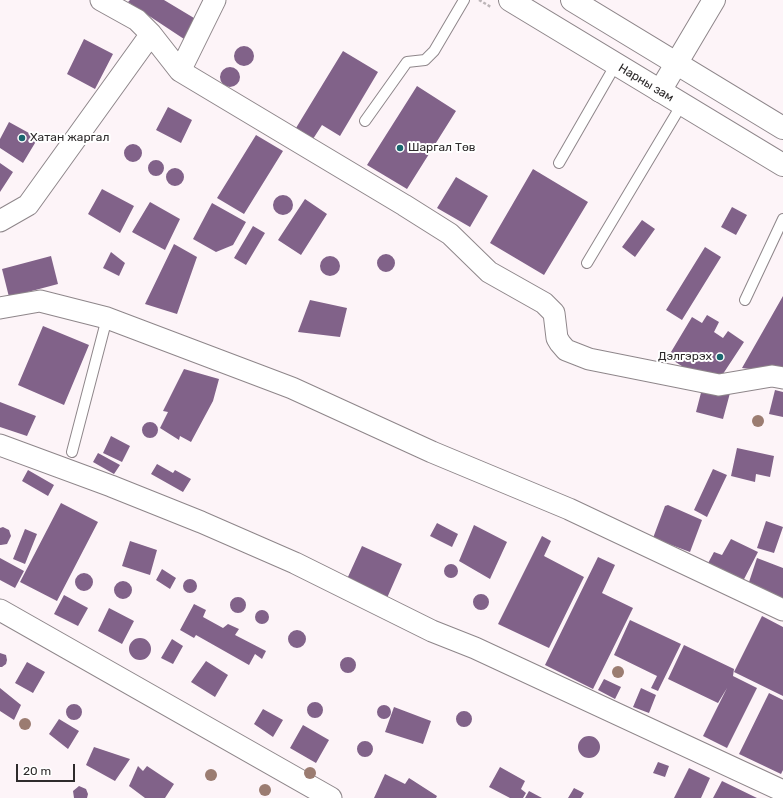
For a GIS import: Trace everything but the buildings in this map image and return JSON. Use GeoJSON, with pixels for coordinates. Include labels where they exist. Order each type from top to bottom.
{"type":"FeatureCollection","features":[{"type":"Feature","properties":{"kind":"main road","name":"Нарны зам"},"geometry":{"type":"LineString","coordinates":[[510,0],[783,165]]}},
{"type":"Feature","properties":{"kind":"main road"},"geometry":{"type":"LineString","coordinates":[[572,0],[783,128]]}},
{"type":"Feature","properties":{"kind":"main road"},"geometry":{"type":"LineString","coordinates":[[660,91],[714,0]]}},
{"type":"Feature","properties":{"kind":"street"},"geometry":{"type":"LineString","coordinates":[[101,0],[137,20],[151,34],[180,71],[450,234],[489,272],[544,303],[554,313],[557,338],[566,350],[589,359],[719,384],[772,376],[783,378]]}},
{"type":"Feature","properties":{"kind":"street"},"geometry":{"type":"LineString","coordinates":[[180,71],[215,0]]}},
{"type":"Feature","properties":{"kind":"street"},"geometry":{"type":"LineString","coordinates":[[0,221],[28,205],[151,34]]}},
{"type":"Feature","properties":{"kind":"street"},"geometry":{"type":"LineString","coordinates":[[0,308],[40,301],[107,318],[292,388],[432,452],[569,510],[783,610]]}},
{"type":"Feature","properties":{"kind":"street"},"geometry":{"type":"LineString","coordinates":[[0,445],[111,486],[295,563],[432,631],[475,648],[783,791]]}},
{"type":"Feature","properties":{"kind":"street"},"geometry":{"type":"LineString","coordinates":[[0,610],[331,798]]}},
{"type":"Feature","properties":{"kind":"lane"},"geometry":{"type":"LineString","coordinates":[[365,121],[406,62],[425,60],[434,51],[464,0]]}},
{"type":"Feature","properties":{"kind":"lane"},"geometry":{"type":"LineString","coordinates":[[559,163],[616,64]]}},
{"type":"Feature","properties":{"kind":"lane"},"geometry":{"type":"LineString","coordinates":[[587,263],[682,104]]}},
{"type":"Feature","properties":{"kind":"lane"},"geometry":{"type":"LineString","coordinates":[[744,300],[783,219]]}},
{"type":"Feature","properties":{"kind":"lane"},"geometry":{"type":"LineString","coordinates":[[72,452],[107,318]]}},
{"type":"Feature","properties":{"kind":"place","name":"Хатан жаргал"},"geometry":{"type":"Point","coordinates":[22,138]}},
{"type":"Feature","properties":{"kind":"place","name":"Шаргал Төв"},"geometry":{"type":"Point","coordinates":[400,148]}},
{"type":"Feature","properties":{"kind":"place","name":"Дэлгэрэх"},"geometry":{"type":"Point","coordinates":[720,357]}}]}
